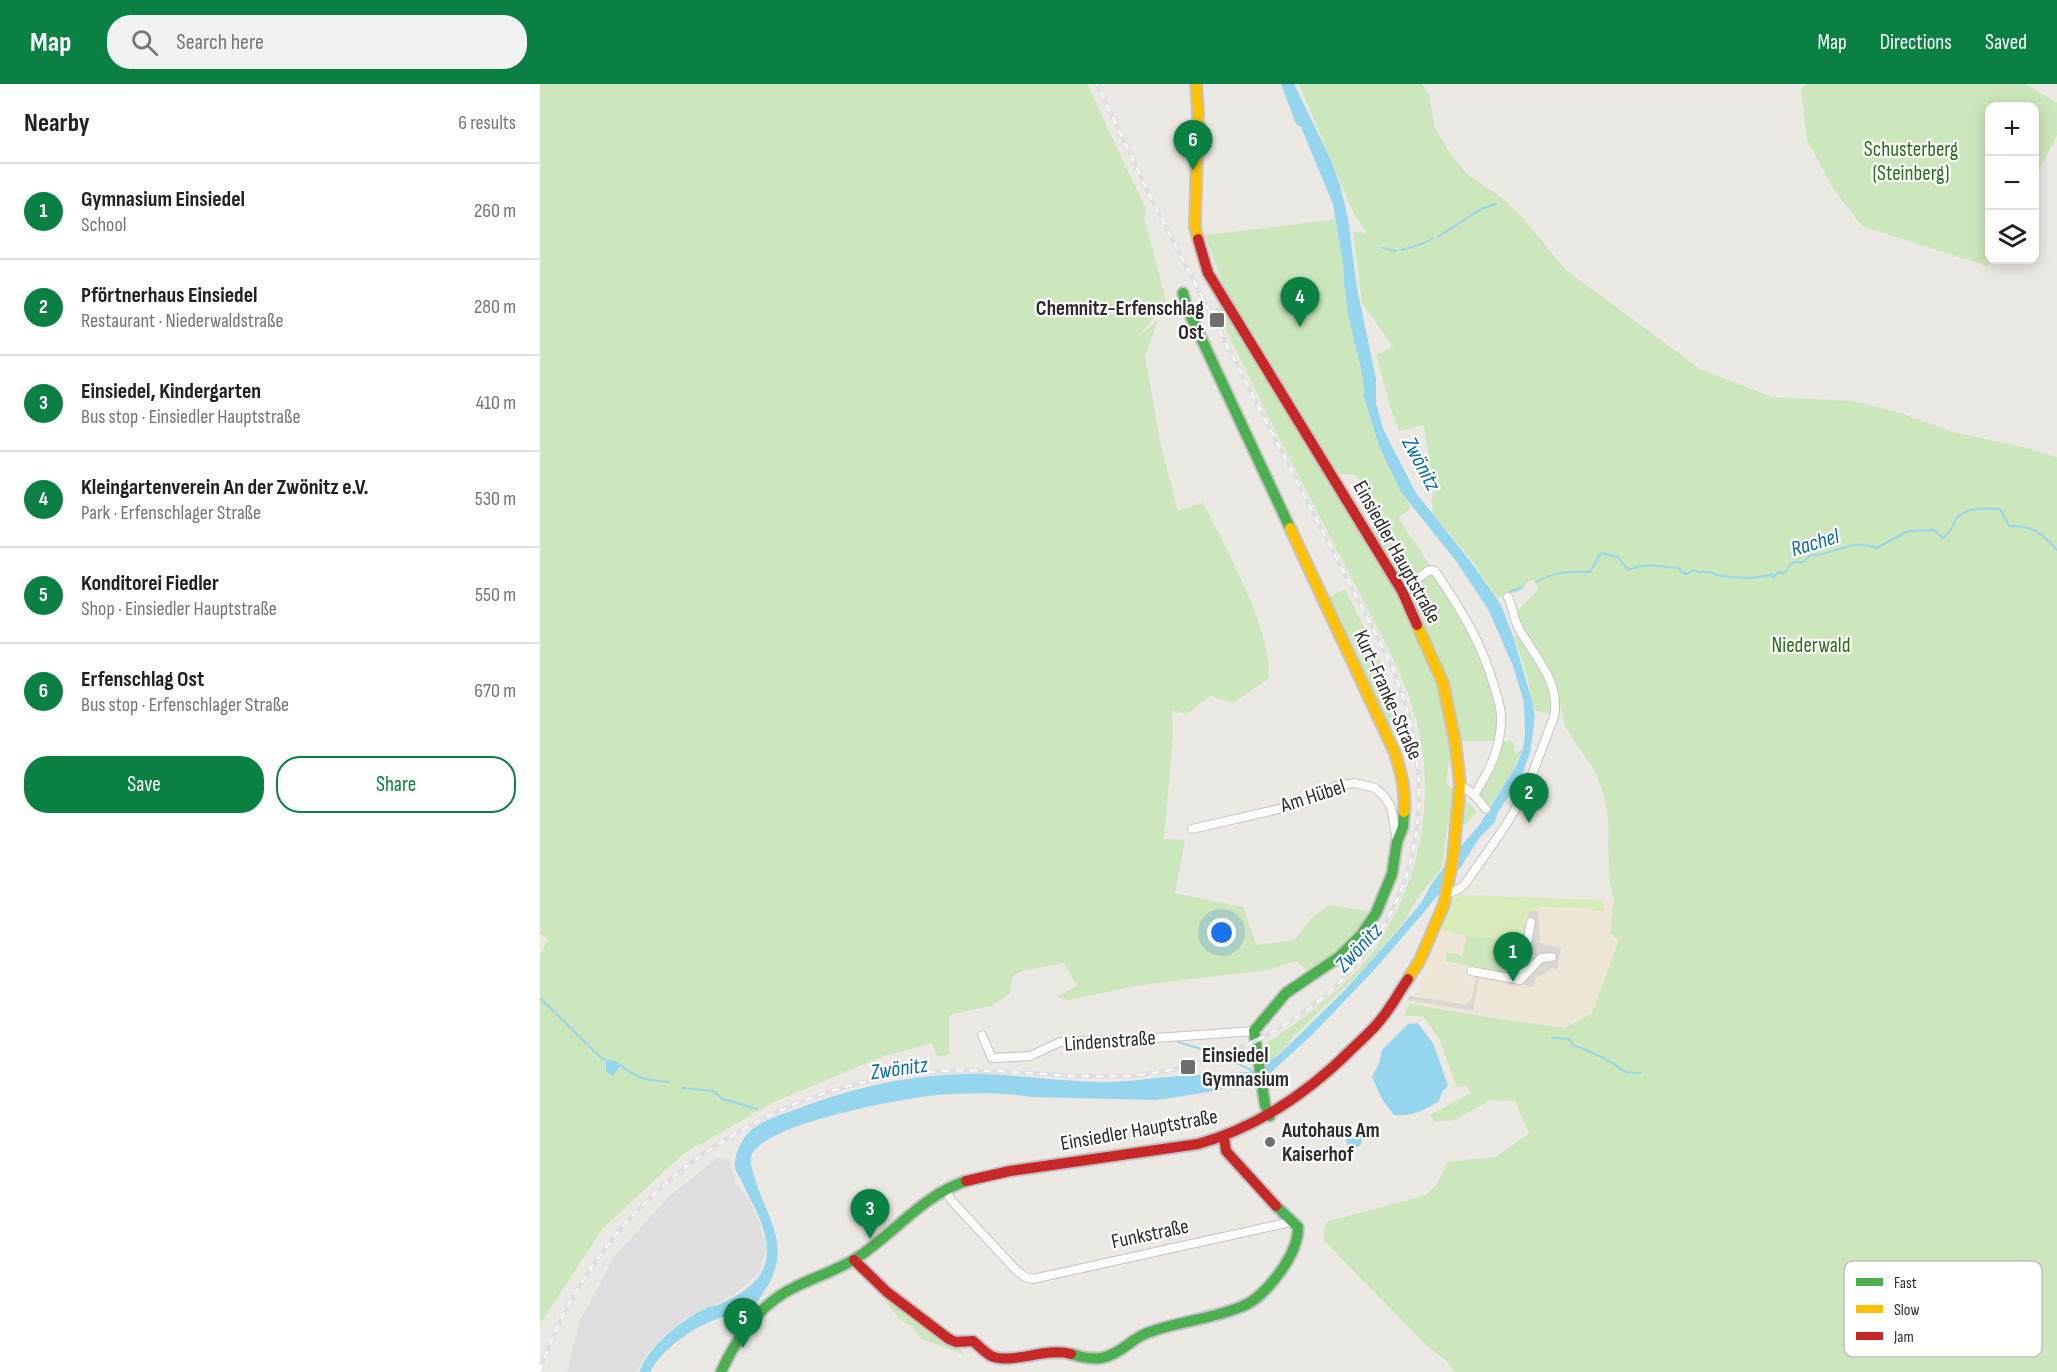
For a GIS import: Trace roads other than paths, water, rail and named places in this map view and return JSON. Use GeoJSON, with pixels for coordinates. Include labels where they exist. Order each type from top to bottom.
{"type":"FeatureCollection","features":[{"type":"Feature","properties":{"kind":"main road","name":"Einsiedler Hauptstraße"},"geometry":{"type":"LineString","coordinates":[[721,1372],[742,1332],[765,1307],[795,1287],[828,1274],[854,1260],[914,1211],[946,1190],[983,1176],[1198,1144],[1224,1137],[1270,1116],[1327,1074],[1382,1019],[1420,960],[1447,894],[1456,838],[1460,784],[1455,741],[1443,683],[1401,591],[1208,273],[1195,226],[1198,111],[1196,84]]}},
{"type":"Feature","properties":{"kind":"main road","name":"Kurt-Franke-Straße"},"geometry":{"type":"LineString","coordinates":[[1183,293],[1187,308],[1261,462],[1395,753],[1402,776],[1405,799],[1403,827],[1397,842],[1392,874],[1376,913],[1361,935],[1339,957],[1286,993],[1254,1030]]}},
{"type":"Feature","properties":{"kind":"main road"},"geometry":{"type":"LineString","coordinates":[[1254,1030],[1265,1105],[1270,1116]]}},
{"type":"Feature","properties":{"kind":"main road"},"geometry":{"type":"LineString","coordinates":[[854,1260],[889,1293],[950,1339],[957,1342],[973,1341],[993,1357],[1060,1351],[1089,1360],[1104,1359],[1120,1352],[1139,1336],[1148,1332],[1244,1306],[1275,1280],[1299,1239],[1298,1227],[1226,1151],[1224,1137]]}},
{"type":"Feature","properties":{"kind":"street"},"geometry":{"type":"LineString","coordinates":[[1401,591],[1429,570],[1435,572],[1470,624],[1491,677],[1501,715],[1500,733],[1487,775],[1474,795]]}},
{"type":"Feature","properties":{"kind":"street"},"geometry":{"type":"LineString","coordinates":[[1447,894],[1465,884],[1504,828],[1525,793],[1554,717],[1556,705],[1551,681],[1517,626],[1508,597]]}},
{"type":"Feature","properties":{"kind":"street","name":"Am Hübel"},"geometry":{"type":"LineString","coordinates":[[1192,829],[1309,801],[1336,786],[1355,783],[1375,788],[1384,796],[1391,807],[1397,842]]}},
{"type":"Feature","properties":{"kind":"street"},"geometry":{"type":"LineString","coordinates":[[1460,784],[1486,809]]}},
{"type":"Feature","properties":{"kind":"street"},"geometry":{"type":"LineString","coordinates":[[1520,980],[1531,922]]}},
{"type":"Feature","properties":{"kind":"street"},"geometry":{"type":"LineString","coordinates":[[1520,980],[1541,958],[1552,957]]}},
{"type":"Feature","properties":{"kind":"street"},"geometry":{"type":"LineString","coordinates":[[1471,970],[1520,980]]}},
{"type":"Feature","properties":{"kind":"street","name":"Lindenstraße"},"geometry":{"type":"LineString","coordinates":[[982,1035],[992,1058],[1030,1056],[1060,1042],[1142,1039],[1254,1030]]}},
{"type":"Feature","properties":{"kind":"street","name":"Funkstraße"},"geometry":{"type":"LineString","coordinates":[[946,1190],[951,1200],[1017,1271],[1033,1279],[1291,1222]]}},
{"type":"Feature","properties":{"kind":"water"},"geometry":{"type":"Polygon","coordinates":[[[1281,84],[1294,84],[1331,160],[1340,185],[1348,218],[1357,288],[1376,379],[1376,403],[1383,429],[1416,493],[1471,562],[1501,605],[1513,636],[1535,717],[1530,753],[1521,777],[1497,814],[1495,822],[1480,837],[1460,868],[1424,912],[1375,969],[1313,1034],[1266,1077],[1215,1091],[1157,1100],[1032,1097],[985,1093],[920,1097],[866,1107],[805,1124],[779,1134],[760,1145],[751,1157],[751,1165],[778,1247],[773,1275],[753,1307],[703,1325],[672,1345],[650,1372],[639,1372],[651,1352],[667,1334],[707,1308],[736,1296],[760,1275],[765,1264],[766,1240],[758,1216],[735,1166],[740,1145],[760,1124],[774,1117],[866,1087],[938,1075],[987,1074],[1104,1082],[1249,1072],[1276,1057],[1290,1044],[1344,991],[1402,926],[1421,903],[1450,859],[1480,824],[1517,764],[1525,735],[1524,702],[1513,666],[1488,609],[1456,561],[1401,492],[1379,446],[1364,397],[1363,378],[1348,314],[1344,271],[1333,204],[1301,127],[1296,124],[1281,84]]]}},
{"type":"Feature","properties":{"kind":"water"},"geometry":{"type":"Polygon","coordinates":[[[1418,1023],[1434,1045],[1448,1086],[1442,1092],[1439,1101],[1428,1107],[1412,1114],[1394,1115],[1382,1099],[1372,1077],[1382,1050],[1408,1024],[1418,1023]]]}},
{"type":"Feature","properties":{"kind":"water"},"geometry":{"type":"Polygon","coordinates":[[[606,1060],[616,1061],[621,1065],[613,1076],[606,1071],[606,1060]]]}},
{"type":"Feature","properties":{"kind":"water"},"geometry":{"type":"Polygon","coordinates":[[[1354,1132],[1360,1134],[1362,1140],[1360,1146],[1354,1148],[1348,1146],[1346,1140],[1348,1134],[1354,1132]]]}},
{"type":"Feature","properties":{"kind":"waterway"},"geometry":{"type":"LineString","coordinates":[[1438,237],[1481,209],[1496,204]]}},
{"type":"Feature","properties":{"kind":"waterway"},"geometry":{"type":"LineString","coordinates":[[1402,250],[1433,238]]}},
{"type":"Feature","properties":{"kind":"waterway"},"geometry":{"type":"LineString","coordinates":[[1382,248],[1396,251]]}},
{"type":"Feature","properties":{"kind":"waterway","name":"Rachel"},"geometry":{"type":"LineString","coordinates":[[1536,582],[1562,573],[1590,572],[1601,553],[1618,557],[1628,570],[1641,566],[1654,566],[1679,568],[1681,572],[1687,574],[1694,570],[1733,577],[1772,574],[1773,578],[1777,573],[1785,572],[1793,562],[1803,562],[1811,555],[1824,554],[1856,545],[1877,548],[1908,531],[1934,530],[1943,538],[1961,514],[1977,509],[2000,509],[2009,526],[2036,531],[2057,550]]}},
{"type":"Feature","properties":{"kind":"waterway","name":"Rachel"},"geometry":{"type":"LineString","coordinates":[[1509,592],[1522,587]]}},
{"type":"Feature","properties":{"kind":"waterway"},"geometry":{"type":"LineString","coordinates":[[540,998],[601,1058],[606,1060]]}},
{"type":"Feature","properties":{"kind":"waterway"},"geometry":{"type":"LineString","coordinates":[[1552,1038],[1569,1039],[1574,1046],[1624,1071],[1641,1073]]}},
{"type":"Feature","properties":{"kind":"waterway"},"geometry":{"type":"LineString","coordinates":[[1178,1042],[1208,1051]]}},
{"type":"Feature","properties":{"kind":"waterway"},"geometry":{"type":"LineString","coordinates":[[1233,1061],[1255,1072]]}},
{"type":"Feature","properties":{"kind":"waterway"},"geometry":{"type":"LineString","coordinates":[[621,1065],[631,1073],[643,1078],[669,1082]]}},
{"type":"Feature","properties":{"kind":"waterway"},"geometry":{"type":"LineString","coordinates":[[682,1088],[714,1091],[722,1099],[757,1109]]}},
{"type":"Feature","properties":{"kind":"railway"},"geometry":{"type":"LineString","coordinates":[[540,1371],[567,1308],[603,1252],[647,1201],[697,1158],[754,1123],[815,1096],[880,1079],[975,1070],[1087,1076],[1142,1074],[1170,1070],[1241,1048],[1301,1014],[1350,971],[1387,920],[1410,862],[1419,798],[1412,729],[1388,658],[1151,198],[1097,84]]}},
{"type":"Feature","properties":{"kind":"place","name":"Erfenschlag Ost"},"geometry":{"type":"Point","coordinates":[1193,170]}},
{"type":"Feature","properties":{"kind":"place","name":"Chemnitz-Erfenschlag Ost"},"geometry":{"type":"Point","coordinates":[1217,320]}},
{"type":"Feature","properties":{"kind":"place","name":"Kleingartenverein An der Zwönitz e.V."},"geometry":{"type":"Point","coordinates":[1300,327]}},
{"type":"Feature","properties":{"kind":"place","name":"Pförtnerhaus Einsiedel"},"geometry":{"type":"Point","coordinates":[1529,823]}},
{"type":"Feature","properties":{"kind":"place","name":"Gymnasium Einsiedel"},"geometry":{"type":"Point","coordinates":[1513,982]}},
{"type":"Feature","properties":{"kind":"place","name":"Einsiedel Gymnasium"},"geometry":{"type":"Point","coordinates":[1188,1067]}},
{"type":"Feature","properties":{"kind":"place","name":"Autohaus Am Kaiserhof"},"geometry":{"type":"Point","coordinates":[1270,1142]}},
{"type":"Feature","properties":{"kind":"place","name":"Einsiedel, Kindergarten"},"geometry":{"type":"Point","coordinates":[870,1239]}},
{"type":"Feature","properties":{"kind":"place","name":"Konditorei Fiedler"},"geometry":{"type":"Point","coordinates":[743,1348]}},
{"type":"Feature","properties":{"kind":"park label","name":"Schusterberg (Steinberg)"},"geometry":{"type":"Point","coordinates":[1911,161]}},
{"type":"Feature","properties":{"kind":"park label","name":"Niederwald"},"geometry":{"type":"Point","coordinates":[1811,645]}},
{"type":"Feature","properties":{"kind":"water label","name":"Zwönitz"},"geometry":{"type":"Point","coordinates":[1421,464]}},
{"type":"Feature","properties":{"kind":"water label","name":"Zwönitz"},"geometry":{"type":"Point","coordinates":[1359,948]}},
{"type":"Feature","properties":{"kind":"water label","name":"Zwönitz"},"geometry":{"type":"Point","coordinates":[899,1069]}}]}
